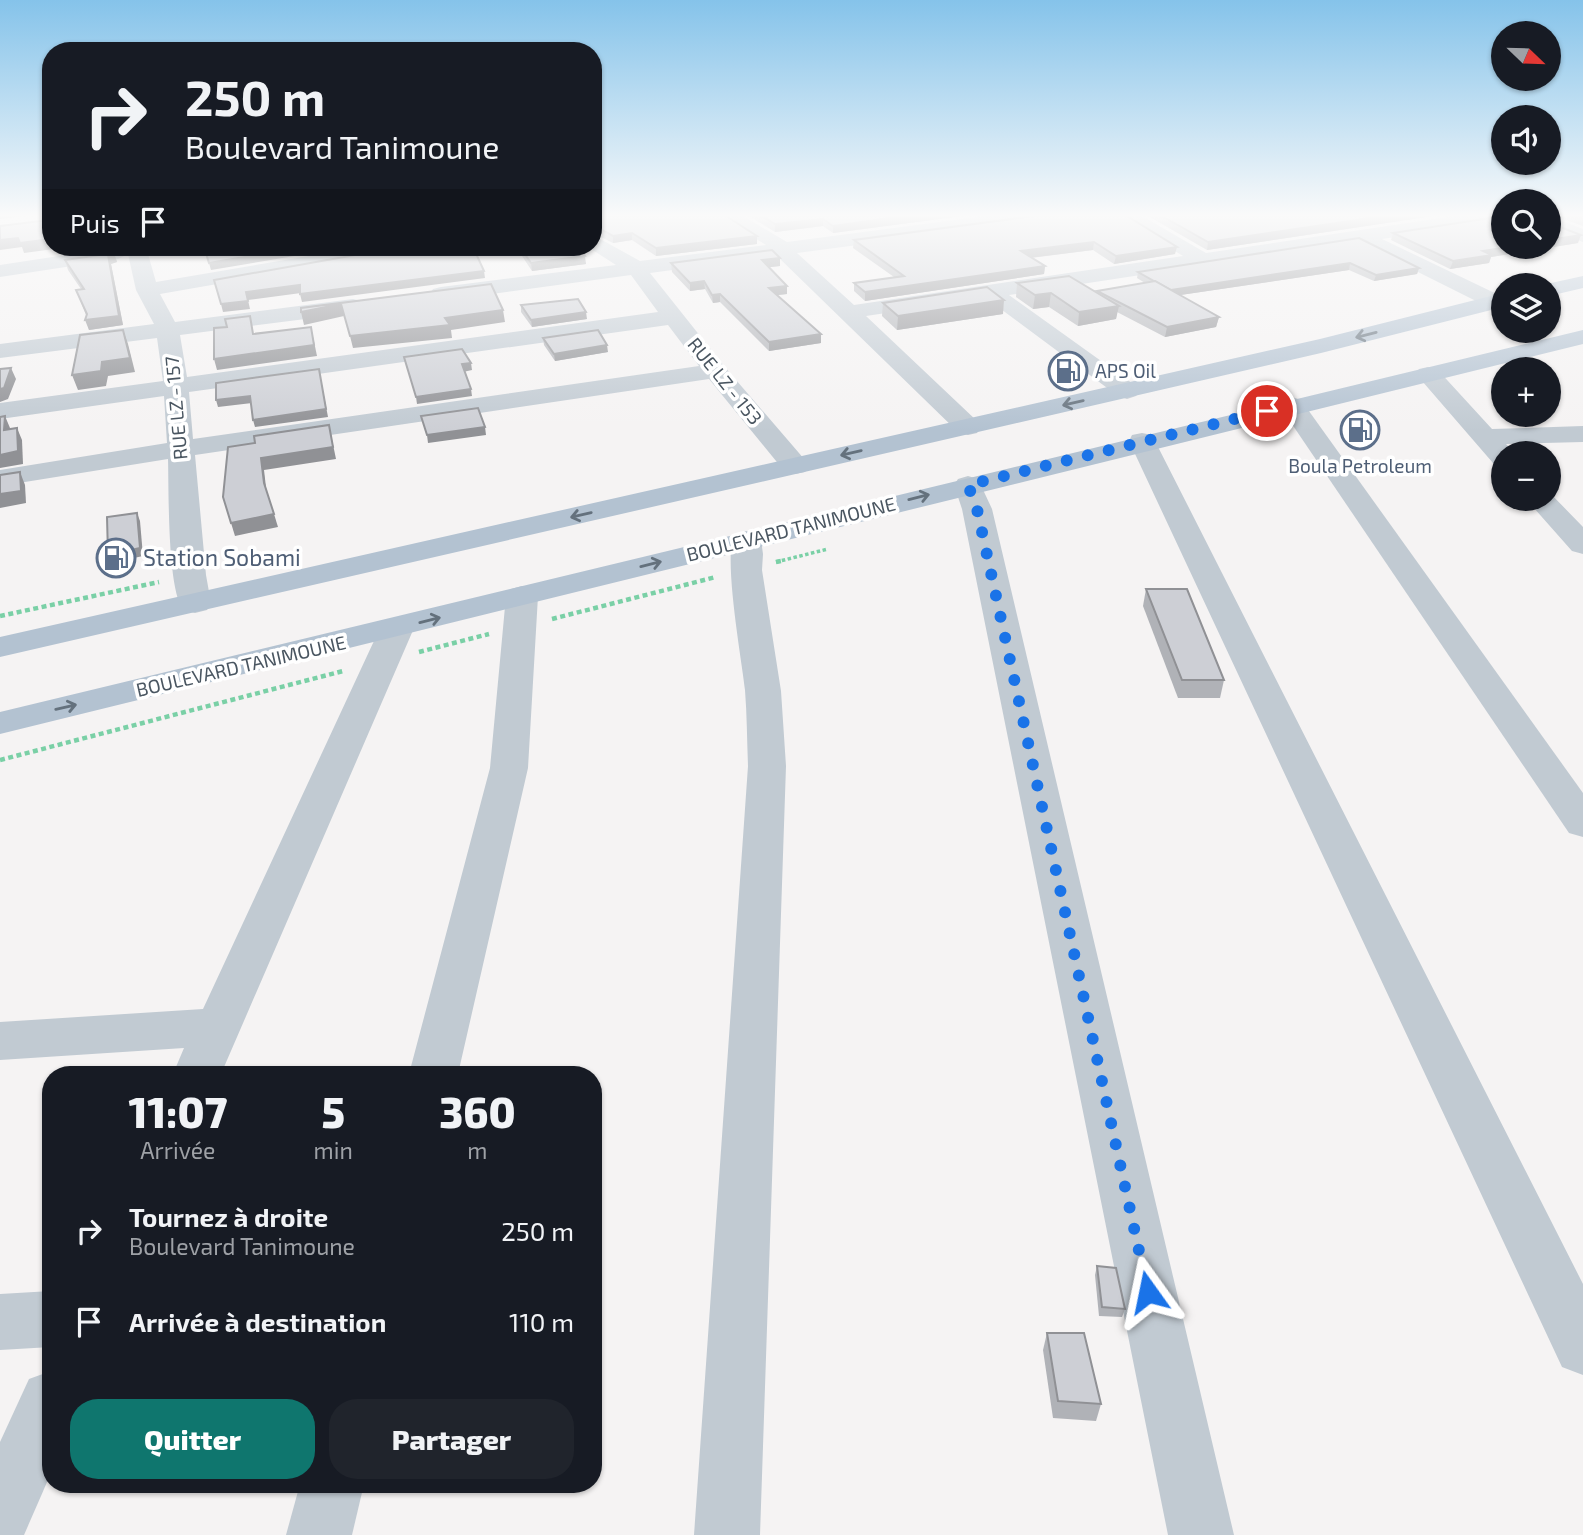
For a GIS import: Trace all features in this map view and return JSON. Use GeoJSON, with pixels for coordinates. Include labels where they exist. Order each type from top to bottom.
{"type":"FeatureCollection","features":[{"type":"Feature","properties":{"kind":"main road"},"geometry":{"type":"LineString","coordinates":[[0,647],[192,589],[795,466],[1127,391],[1491,303]]}},
{"type":"Feature","properties":{"kind":"main road","name":"BOULEVARD TANIMOUNE"},"geometry":{"type":"LineString","coordinates":[[0,723],[397,628],[1142,441],[1583,337]]}},
{"type":"Feature","properties":{"kind":"street"},"geometry":{"type":"LineString","coordinates":[[147,290],[161,288]]}},
{"type":"Feature","properties":{"kind":"street"},"geometry":{"type":"LineString","coordinates":[[416,297],[487,288]]}},
{"type":"Feature","properties":{"kind":"street","name":"RUE LZ - 153"},"geometry":{"type":"LineString","coordinates":[[651,288],[715,371],[795,466]]}},
{"type":"Feature","properties":{"kind":"street"},"geometry":{"type":"LineString","coordinates":[[821,288],[968,427]]}},
{"type":"Feature","properties":{"kind":"street"},"geometry":{"type":"LineString","coordinates":[[849,312],[1005,288]]}},
{"type":"Feature","properties":{"kind":"street"},"geometry":{"type":"LineString","coordinates":[[1471,288],[1491,297]]}},
{"type":"Feature","properties":{"kind":"street","name":"RUE LZ - 157"},"geometry":{"type":"LineString","coordinates":[[147,290],[169,330],[192,589]]}},
{"type":"Feature","properties":{"kind":"street"},"geometry":{"type":"LineString","coordinates":[[989,290],[1127,391]]}},
{"type":"Feature","properties":{"kind":"street"},"geometry":{"type":"LineString","coordinates":[[0,351],[374,303]]}},
{"type":"Feature","properties":{"kind":"street"},"geometry":{"type":"LineString","coordinates":[[0,411],[673,317]]}},
{"type":"Feature","properties":{"kind":"street"},"geometry":{"type":"LineString","coordinates":[[0,478],[345,423],[715,371]]}},
{"type":"Feature","properties":{"kind":"street"},"geometry":{"type":"LineString","coordinates":[[1428,374],[1491,444]]}},
{"type":"Feature","properties":{"kind":"street"},"geometry":{"type":"LineString","coordinates":[[1292,405],[1583,823]]}},
{"type":"Feature","properties":{"kind":"street"},"geometry":{"type":"LineString","coordinates":[[1484,437],[1583,434]]}},
{"type":"Feature","properties":{"kind":"street"},"geometry":{"type":"LineString","coordinates":[[1142,441],[1583,1346]]}},
{"type":"Feature","properties":{"kind":"street"},"geometry":{"type":"LineString","coordinates":[[968,485],[977,509],[1201,1535]]}},
{"type":"Feature","properties":{"kind":"street"},"geometry":{"type":"LineString","coordinates":[[1561,507],[1583,510]]}},
{"type":"Feature","properties":{"kind":"street"},"geometry":{"type":"LineString","coordinates":[[1552,511],[1583,545]]}},
{"type":"Feature","properties":{"kind":"street"},"geometry":{"type":"LineString","coordinates":[[727,1535],[766,766],[763,691],[746,570],[746,540]]}},
{"type":"Feature","properties":{"kind":"street"},"geometry":{"type":"LineString","coordinates":[[435,1066],[509,768],[522,596]]}},
{"type":"Feature","properties":{"kind":"street"},"geometry":{"type":"LineString","coordinates":[[201,1066],[397,628]]}},
{"type":"Feature","properties":{"kind":"street"},"geometry":{"type":"LineString","coordinates":[[0,1041],[218,1027]]}},
{"type":"Feature","properties":{"kind":"street"},"geometry":{"type":"LineString","coordinates":[[0,1322],[42,1320]]}},
{"type":"Feature","properties":{"kind":"street"},"geometry":{"type":"LineString","coordinates":[[0,1514],[42,1421]]}},
{"type":"Feature","properties":{"kind":"street"},"geometry":{"type":"LineString","coordinates":[[319,1535],[330,1493]]}},
{"type":"Feature","properties":{"kind":"path"},"geometry":{"type":"LineString","coordinates":[[0,616],[192,589]]}},
{"type":"Feature","properties":{"kind":"building"},"geometry":{"type":"Polygon","coordinates":[[[114,288],[119,316],[85,320],[87,314],[76,290],[114,288]]]}},
{"type":"Feature","properties":{"kind":"building"},"geometry":{"type":"Polygon","coordinates":[[[216,288],[280,288],[246,292],[248,301],[221,304],[216,288]]]}},
{"type":"Feature","properties":{"kind":"building"},"geometry":{"type":"Polygon","coordinates":[[[300,288],[351,288],[300,294],[300,288]]]}},
{"type":"Feature","properties":{"kind":"building"},"geometry":{"type":"Polygon","coordinates":[[[462,288],[493,288],[503,310],[445,318],[450,325],[350,336],[341,304],[301,312],[301,308],[462,288]]]}},
{"type":"Feature","properties":{"kind":"building"},"geometry":{"type":"Polygon","coordinates":[[[708,288],[772,288],[769,288],[821,334],[769,342],[720,294],[712,295],[708,288]]]}},
{"type":"Feature","properties":{"kind":"building"},"geometry":{"type":"Polygon","coordinates":[[[860,288],[895,288],[865,292],[860,288]]]}},
{"type":"Feature","properties":{"kind":"building"},"geometry":{"type":"Polygon","coordinates":[[[983,288],[988,288],[1004,300],[898,316],[883,303],[983,288]]]}},
{"type":"Feature","properties":{"kind":"building"},"geometry":{"type":"Polygon","coordinates":[[[1024,288],[1088,288],[1119,306],[1079,312],[1051,293],[1035,295],[1024,288]]]}},
{"type":"Feature","properties":{"kind":"building"},"geometry":{"type":"Polygon","coordinates":[[[1117,288],[1167,288],[1219,317],[1167,327],[1097,291],[1117,288]]]}},
{"type":"Feature","properties":{"kind":"building"},"geometry":{"type":"Polygon","coordinates":[[[578,299],[586,312],[531,320],[521,305],[578,299]]]}},
{"type":"Feature","properties":{"kind":"building"},"geometry":{"type":"Polygon","coordinates":[[[250,316],[253,334],[311,327],[314,345],[214,359],[214,328],[227,327],[225,319],[250,316]]]}},
{"type":"Feature","properties":{"kind":"building"},"geometry":{"type":"Polygon","coordinates":[[[123,330],[130,358],[102,362],[101,371],[72,375],[80,335],[123,330]]]}},
{"type":"Feature","properties":{"kind":"building"},"geometry":{"type":"Polygon","coordinates":[[[598,330],[607,345],[554,354],[543,338],[598,330]]]}},
{"type":"Feature","properties":{"kind":"building"},"geometry":{"type":"Polygon","coordinates":[[[462,349],[471,363],[462,364],[471,389],[416,397],[404,357],[462,349]]]}},
{"type":"Feature","properties":{"kind":"building"},"geometry":{"type":"Polygon","coordinates":[[[11,368],[4,388],[0,389],[0,369],[11,368]]]}},
{"type":"Feature","properties":{"kind":"building"},"geometry":{"type":"Polygon","coordinates":[[[319,369],[326,409],[253,420],[250,396],[216,400],[216,383],[319,369]]]}},
{"type":"Feature","properties":{"kind":"building"},"geometry":{"type":"Polygon","coordinates":[[[478,408],[485,427],[427,435],[421,416],[478,408]]]}},
{"type":"Feature","properties":{"kind":"building"},"geometry":{"type":"Polygon","coordinates":[[[5,416],[4,430],[17,428],[18,451],[0,455],[0,417],[5,416]]]}},
{"type":"Feature","properties":{"kind":"building"},"geometry":{"type":"Polygon","coordinates":[[[329,425],[333,447],[261,458],[264,483],[274,514],[231,523],[223,497],[228,447],[255,443],[254,436],[329,425]]]}},
{"type":"Feature","properties":{"kind":"building"},"geometry":{"type":"Polygon","coordinates":[[[20,472],[21,491],[0,494],[0,475],[20,472]]]}},
{"type":"Feature","properties":{"kind":"building"},"geometry":{"type":"Polygon","coordinates":[[[137,513],[140,548],[108,555],[107,517],[137,513]]]}},
{"type":"Feature","properties":{"kind":"building"},"geometry":{"type":"Polygon","coordinates":[[[1146,589],[1187,589],[1224,680],[1182,680],[1146,589]]]}},
{"type":"Feature","properties":{"kind":"building"},"geometry":{"type":"Polygon","coordinates":[[[1097,1266],[1116,1268],[1125,1309],[1102,1307],[1097,1266]]]}},
{"type":"Feature","properties":{"kind":"building"},"geometry":{"type":"Polygon","coordinates":[[[1047,1333],[1084,1333],[1101,1404],[1058,1401],[1047,1333]]]}},
{"type":"Feature","properties":{"kind":"place","name":"APS Oil"},"geometry":{"type":"Point","coordinates":[1068,371]}},
{"type":"Feature","properties":{"kind":"place","name":"Boula Petroleum"},"geometry":{"type":"Point","coordinates":[1360,430]}},
{"type":"Feature","properties":{"kind":"place","name":"Station Sobami"},"geometry":{"type":"Point","coordinates":[116,558]}},
{"type":"Feature","properties":{"kind":"route"},"geometry":{"type":"LineString","coordinates":[[1148,1292],[977,509],[968,485],[1267,411]]}}]}
